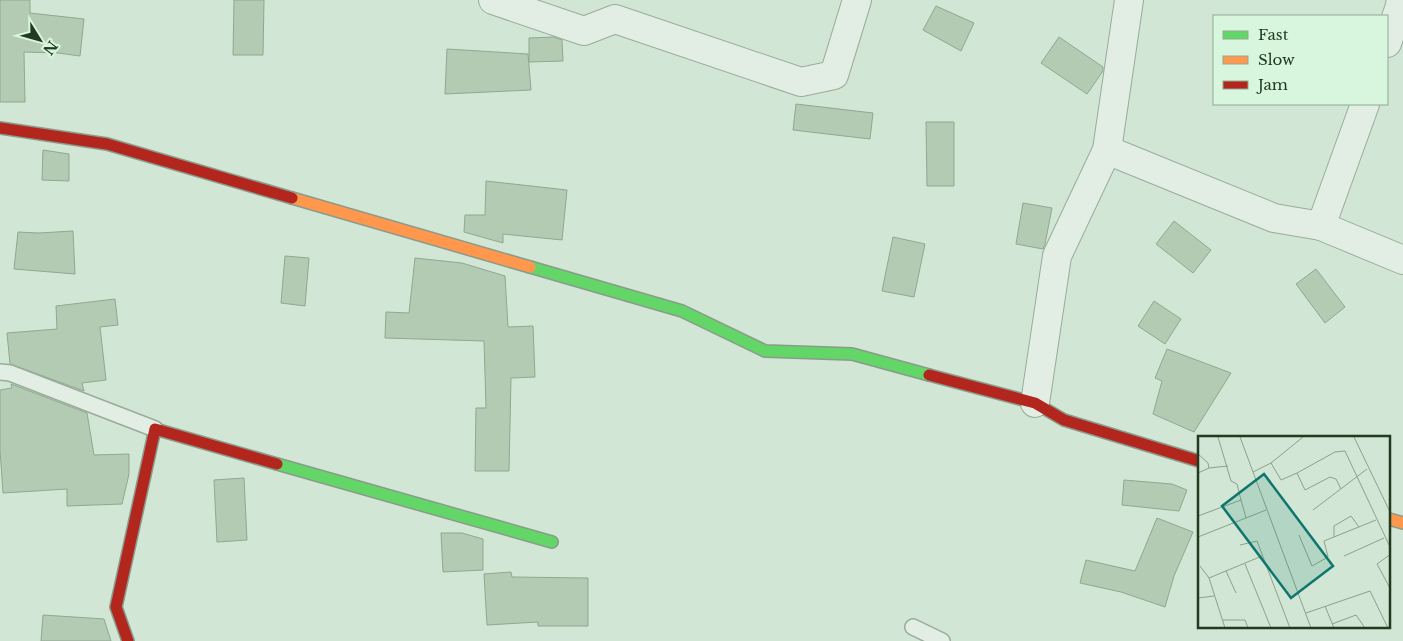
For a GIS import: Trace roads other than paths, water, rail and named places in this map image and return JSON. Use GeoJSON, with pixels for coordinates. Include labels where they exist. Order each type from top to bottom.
{"type":"FeatureCollection","features":[{"type":"Feature","properties":{"kind":"street"},"geometry":{"type":"LineString","coordinates":[[493,0],[584,31],[618,10],[801,82],[834,75],[856,0]]}},
{"type":"Feature","properties":{"kind":"street"},"geometry":{"type":"LineString","coordinates":[[1035,403],[1057,256],[1106,150],[1129,0]]}},
{"type":"Feature","properties":{"kind":"street"},"geometry":{"type":"LineString","coordinates":[[1388,41],[1401,0]]}},
{"type":"Feature","properties":{"kind":"street"},"geometry":{"type":"LineString","coordinates":[[1321,226],[1365,105]]}},
{"type":"Feature","properties":{"kind":"street"},"geometry":{"type":"LineString","coordinates":[[0,128],[107,144],[682,311],[764,351],[852,354],[1035,403],[1064,420],[1198,461]]}},
{"type":"Feature","properties":{"kind":"street"},"geometry":{"type":"LineString","coordinates":[[1106,150],[1274,218],[1321,226],[1403,260]]}},
{"type":"Feature","properties":{"kind":"street"},"geometry":{"type":"LineString","coordinates":[[128,641],[116,607],[155,429],[552,542]]}},
{"type":"Feature","properties":{"kind":"street"},"geometry":{"type":"LineString","coordinates":[[1390,519],[1403,523]]}},
{"type":"Feature","properties":{"kind":"lane"},"geometry":{"type":"LineString","coordinates":[[0,372],[10,373],[155,429]]}},
{"type":"Feature","properties":{"kind":"lane"},"geometry":{"type":"LineString","coordinates":[[914,627],[942,641]]}}]}
